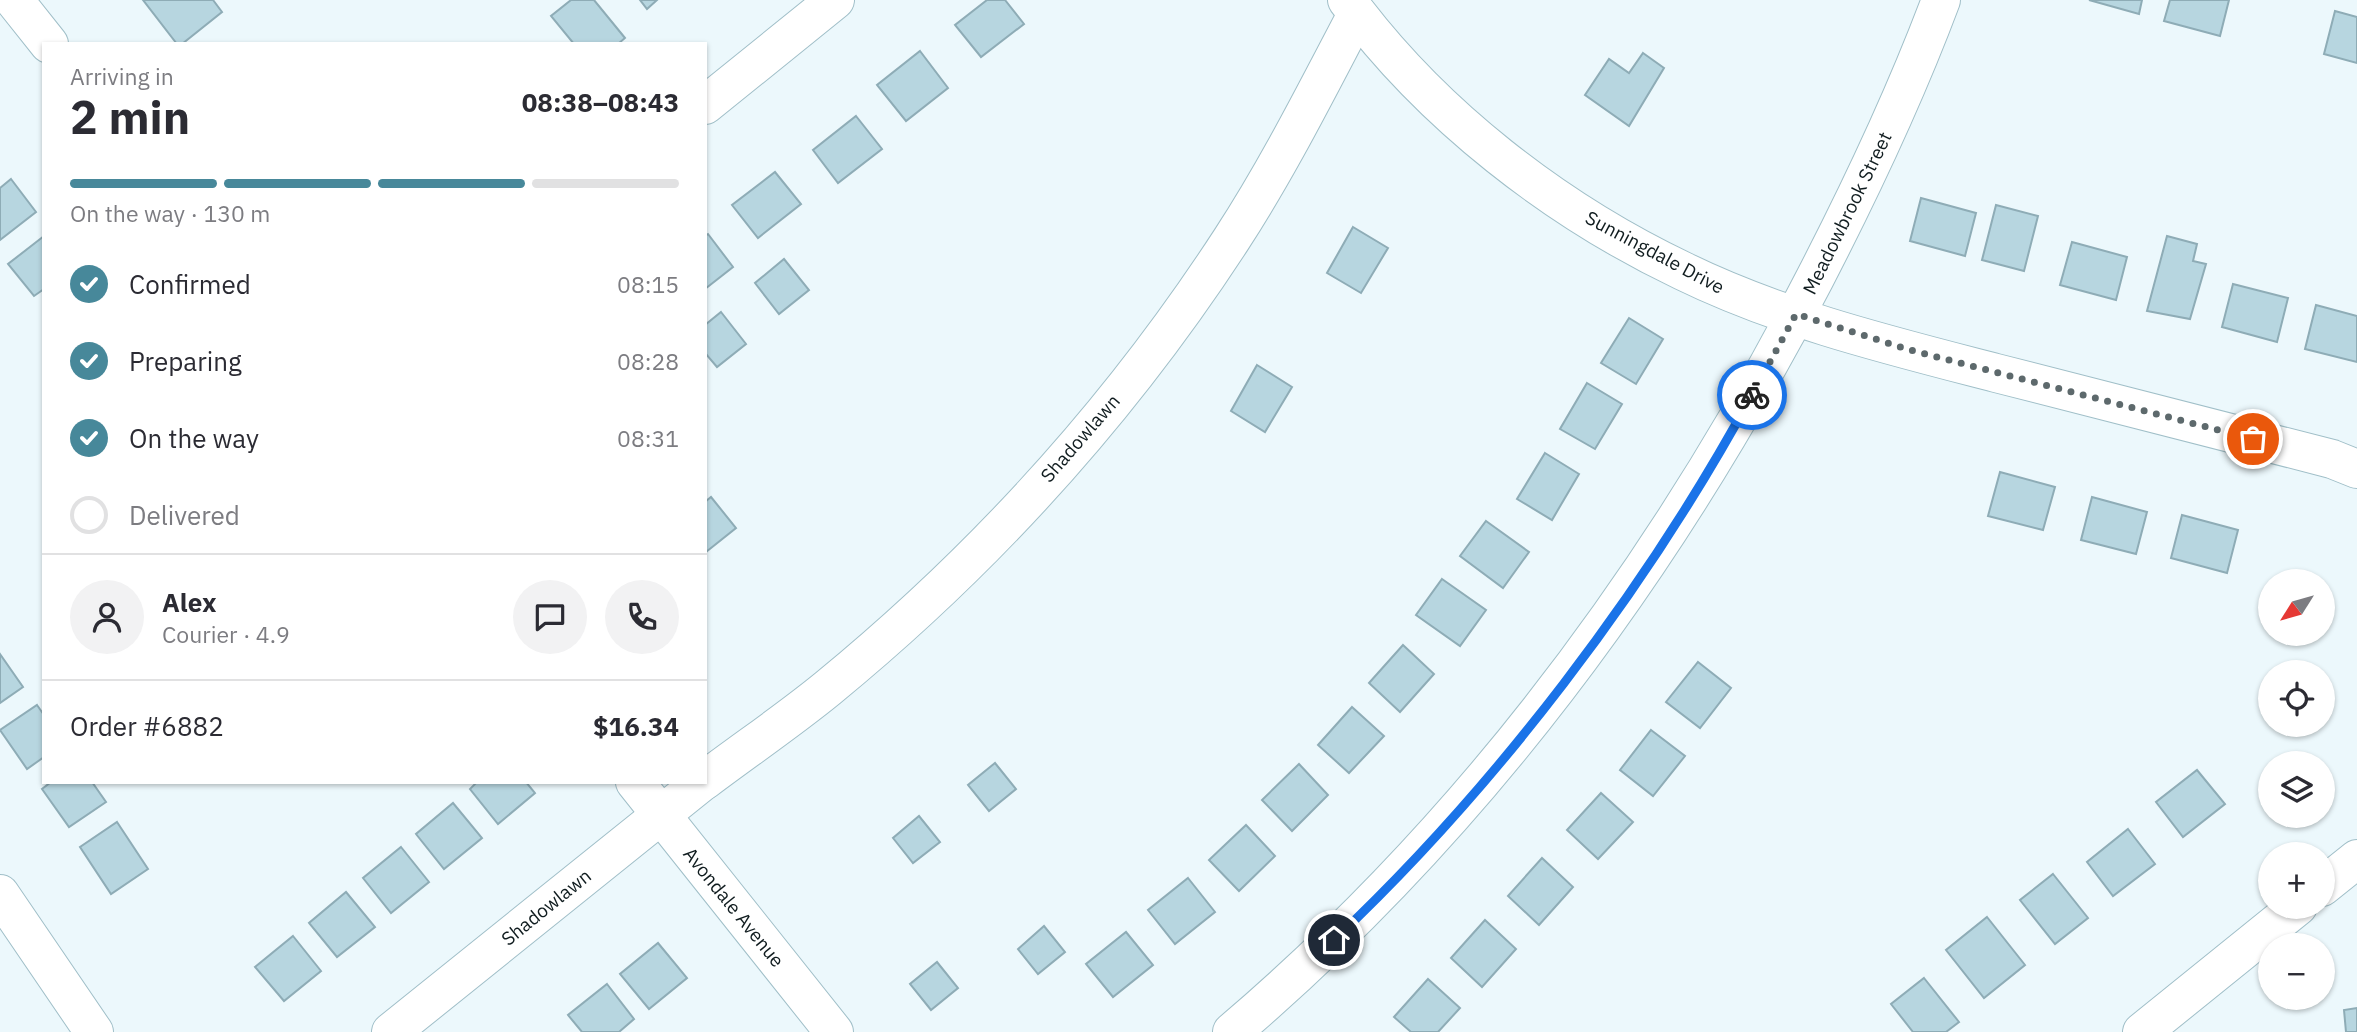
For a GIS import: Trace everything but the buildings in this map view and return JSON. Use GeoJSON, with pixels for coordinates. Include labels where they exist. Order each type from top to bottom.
{"type":"FeatureCollection","features":[{"type":"Feature","properties":{"kind":"street"},"geometry":{"type":"LineString","coordinates":[[14,0],[47,42]]}},
{"type":"Feature","properties":{"kind":"street"},"geometry":{"type":"LineString","coordinates":[[707,103],[835,0]]}},
{"type":"Feature","properties":{"kind":"street","name":"Meadowbrook Street"},"geometry":{"type":"LineString","coordinates":[[1232,1032],[1351,924],[1458,810],[1542,711],[1645,569],[1726,443],[1796,314],[1870,171],[1916,67],[1941,0]]}},
{"type":"Feature","properties":{"kind":"street","name":"Sunningdale Drive"},"geometry":{"type":"LineString","coordinates":[[1352,7],[1410,74],[1511,164],[1611,233],[1683,271],[1745,298],[1910,350],[2319,455],[2357,469]]}},
{"type":"Feature","properties":{"kind":"street","name":"Shadowlawn"},"geometry":{"type":"LineString","coordinates":[[707,779],[827,689],[913,614],[994,535],[1075,448],[1148,358],[1231,240],[1291,141],[1352,7]]}},
{"type":"Feature","properties":{"kind":"street","name":"Avondale Avenue"},"geometry":{"type":"LineString","coordinates":[[637,784],[834,1032]]}},
{"type":"Feature","properties":{"kind":"street","name":"Shadowlawn"},"geometry":{"type":"LineString","coordinates":[[391,1032],[700,784]]}},
{"type":"Feature","properties":{"kind":"street"},"geometry":{"type":"LineString","coordinates":[[2335,877],[2357,859]]}},
{"type":"Feature","properties":{"kind":"street"},"geometry":{"type":"LineString","coordinates":[[0,894],[94,1032]]}},
{"type":"Feature","properties":{"kind":"street"},"geometry":{"type":"LineString","coordinates":[[2142,1032],[2282,919]]}},
{"type":"Feature","properties":{"kind":"way so far"},"geometry":{"type":"LineString","coordinates":[[1752,395],[1796,314],[1910,350],[2253,439]]}},
{"type":"Feature","properties":{"kind":"route"},"geometry":{"type":"LineString","coordinates":[[1334,940],[1458,810],[1542,711],[1638,580],[1726,443],[1752,395]]}}]}
